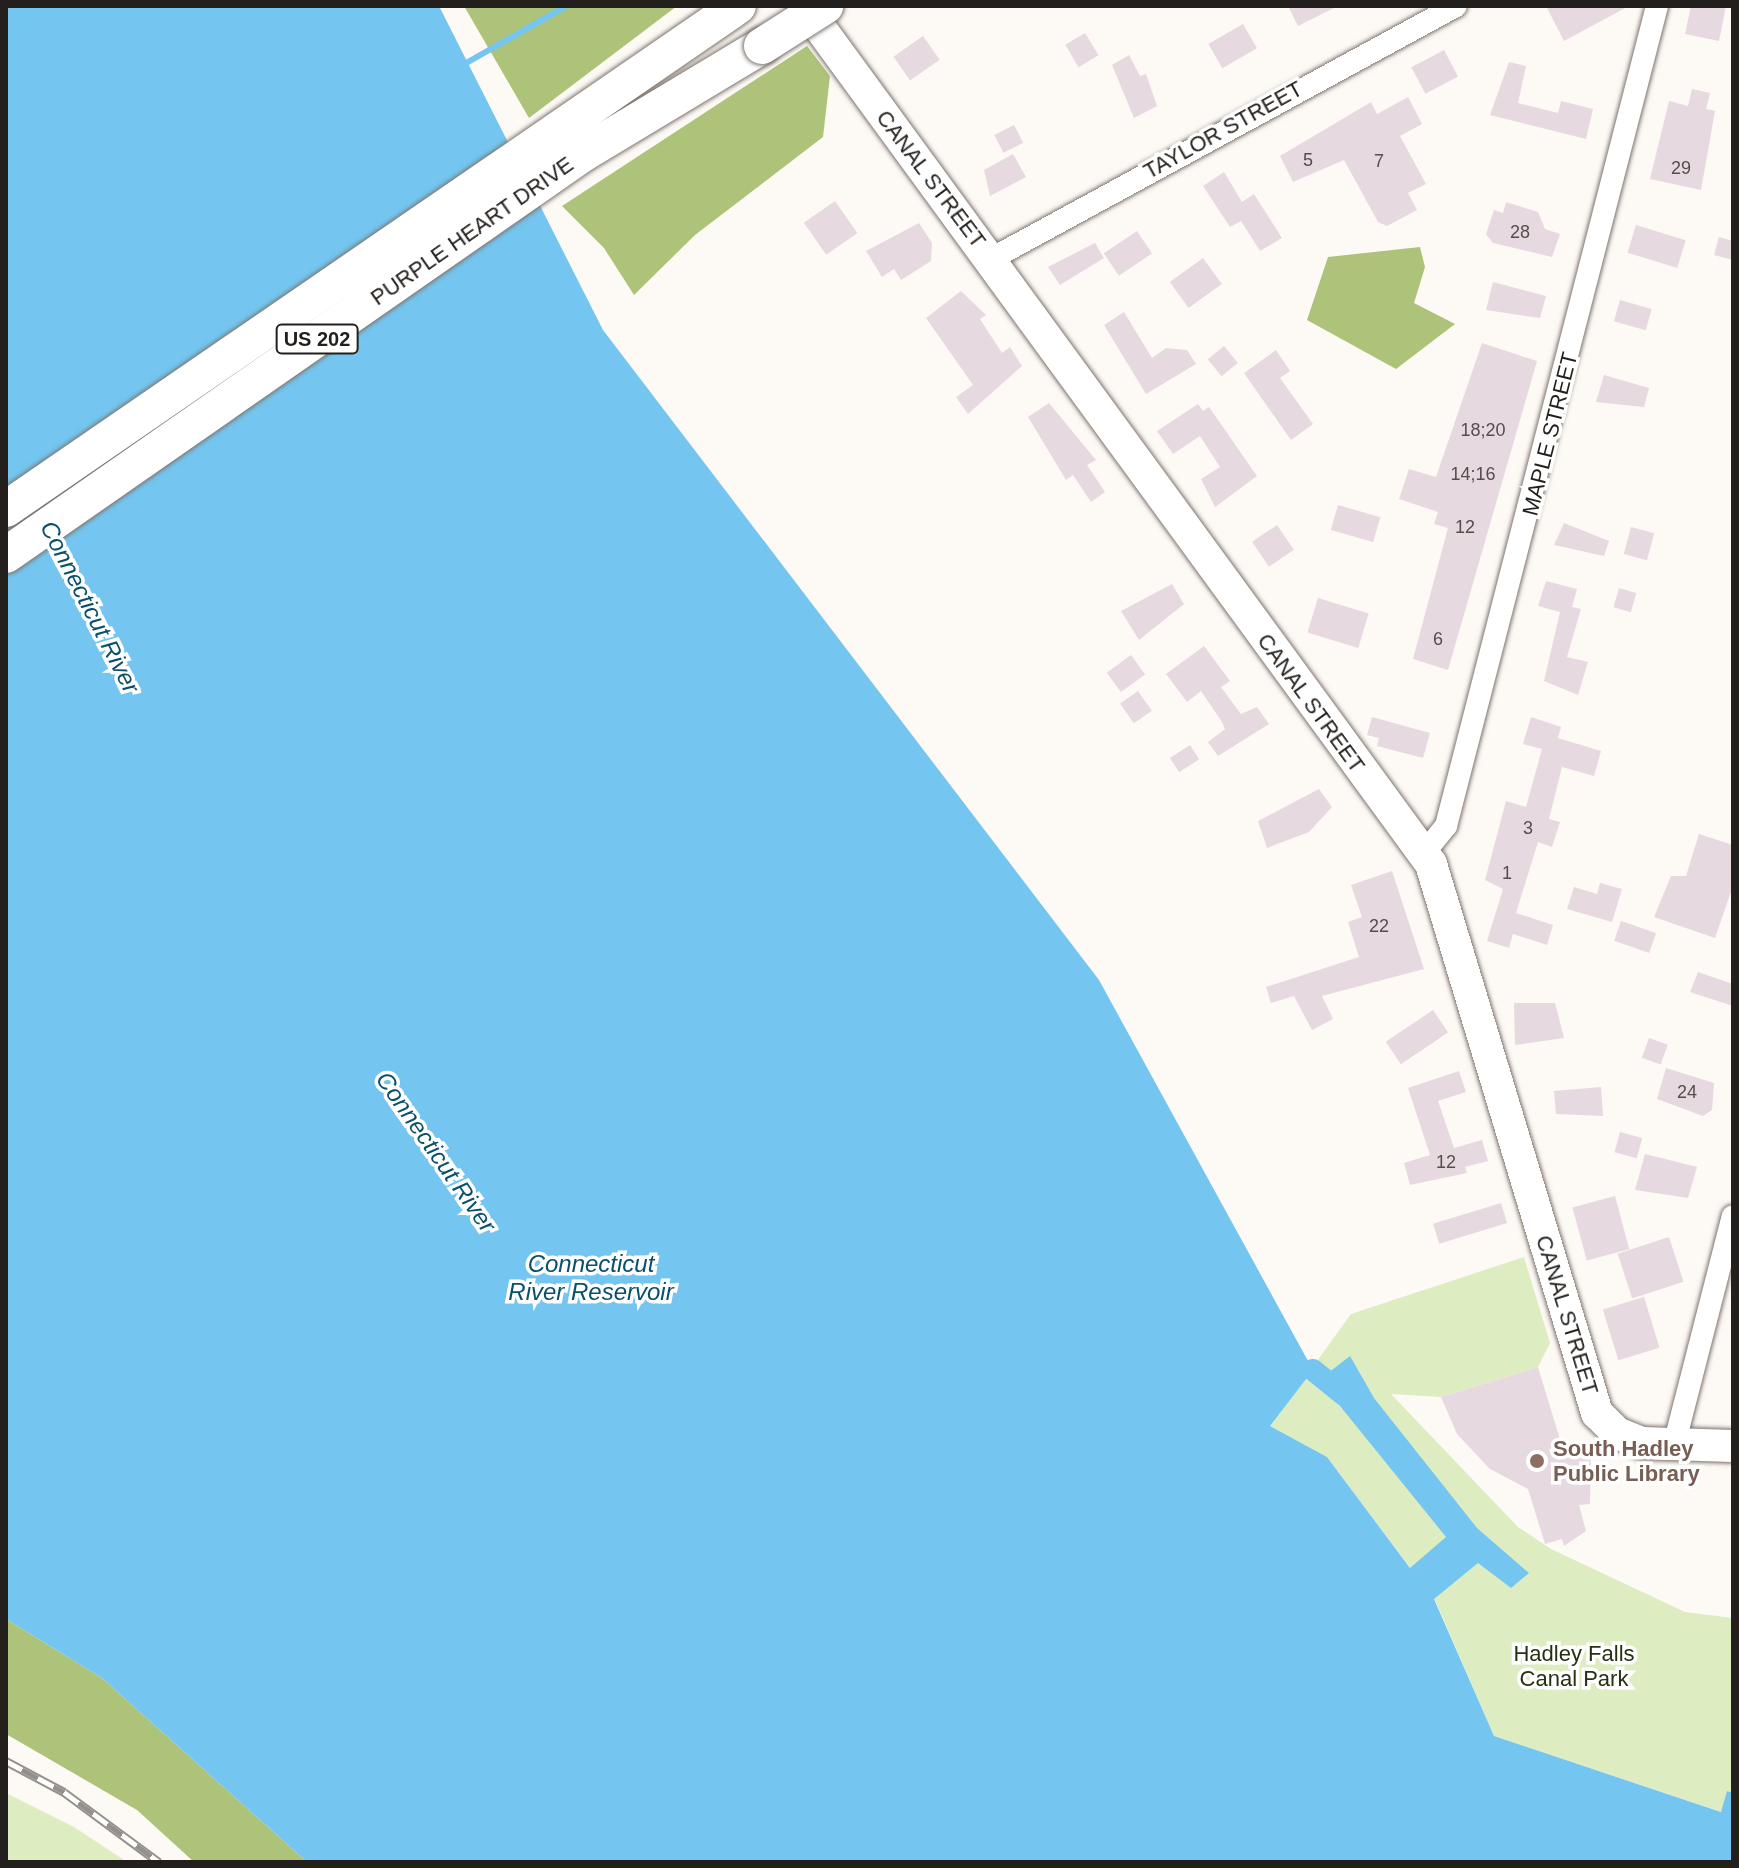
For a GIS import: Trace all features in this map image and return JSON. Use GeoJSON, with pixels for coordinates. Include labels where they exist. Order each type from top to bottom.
{"type":"FeatureCollection","features":[{"type":"Feature","properties":{"kind":"main road","name":"PURPLE HEART DRIVE"},"geometry":{"type":"LineString","coordinates":[[18,501],[575,139],[762,46],[825,6]]}},
{"type":"Feature","properties":{"kind":"main road","name":"PURPLE HEART DRIVE"},"geometry":{"type":"LineString","coordinates":[[6,555],[50,526],[575,139],[738,7]]}},
{"type":"Feature","properties":{"kind":"street","name":"CANAL STREET"},"geometry":{"type":"LineString","coordinates":[[804,6],[991,259],[1302,696],[1424,853],[1591,1399],[1617,1433],[1674,1445],[1733,1446]]}},
{"type":"Feature","properties":{"kind":"street","name":"TAYLOR STREET"},"geometry":{"type":"LineString","coordinates":[[991,259],[1456,6]]}},
{"type":"Feature","properties":{"kind":"street","name":"MAPLE STREET"},"geometry":{"type":"LineString","coordinates":[[1424,853],[1446,826],[1657,6]]}},
{"type":"Feature","properties":{"kind":"street"},"geometry":{"type":"LineString","coordinates":[[1674,1445],[1733,1216]]}},
{"type":"Feature","properties":{"kind":"green space"},"geometry":{"type":"Polygon","coordinates":[[[464,6],[677,6],[529,118],[464,6]]]}},
{"type":"Feature","properties":{"kind":"green space"},"geometry":{"type":"Polygon","coordinates":[[[807,46],[830,76],[823,137],[695,235],[634,295],[604,248],[562,206],[807,46]]]}},
{"type":"Feature","properties":{"kind":"green space"},"geometry":{"type":"Polygon","coordinates":[[[1420,247],[1425,267],[1414,303],[1455,324],[1396,369],[1307,320],[1328,257],[1420,247]]]}},
{"type":"Feature","properties":{"kind":"green space","name":"Hadley Falls Canal Park"},"geometry":{"type":"Polygon","coordinates":[[[1524,1257],[1550,1343],[1538,1367],[1441,1397],[1391,1394],[1518,1527],[1551,1549],[1685,1612],[1733,1618],[1733,1793],[1727,1791],[1722,1812],[1494,1736],[1436,1602],[1327,1457],[1270,1426],[1351,1314],[1524,1257]]]}},
{"type":"Feature","properties":{"kind":"green space"},"geometry":{"type":"Polygon","coordinates":[[[6,1619],[102,1678],[307,1862],[194,1862],[137,1810],[6,1734],[6,1619]]]}},
{"type":"Feature","properties":{"kind":"green space"},"geometry":{"type":"Polygon","coordinates":[[[6,1793],[74,1827],[127,1862],[6,1862],[6,1793]]]}},
{"type":"Feature","properties":{"kind":"water","name":"Connecticut River Reservoir"},"geometry":{"type":"Polygon","coordinates":[[[6,6],[439,6],[603,330],[1099,980],[1313,1370],[1270,1426],[1327,1457],[1410,1568],[1446,1537],[1319,1380],[1350,1356],[1374,1398],[1477,1528],[1529,1573],[1511,1588],[1478,1563],[1434,1599],[1494,1736],[1721,1812],[1727,1791],[1733,1793],[1733,1862],[307,1862],[102,1678],[6,1619],[6,6]]]}},
{"type":"Feature","properties":{"kind":"building"},"geometry":{"type":"Polygon","coordinates":[[[1288,6],[1338,6],[1298,26],[1288,6]]]}},
{"type":"Feature","properties":{"kind":"building"},"geometry":{"type":"Polygon","coordinates":[[[1546,6],[1629,6],[1564,41],[1546,6]]]}},
{"type":"Feature","properties":{"kind":"building"},"geometry":{"type":"Polygon","coordinates":[[[1691,6],[1726,6],[1719,41],[1685,34],[1691,6]]]}},
{"type":"Feature","properties":{"kind":"building"},"geometry":{"type":"Polygon","coordinates":[[[1243,24],[1257,48],[1222,68],[1208,44],[1243,24]]]}},
{"type":"Feature","properties":{"kind":"building"},"geometry":{"type":"Polygon","coordinates":[[[1085,33],[1098,55],[1079,67],[1065,45],[1085,33]]]}},
{"type":"Feature","properties":{"kind":"building"},"geometry":{"type":"Polygon","coordinates":[[[923,36],[940,60],[910,80],[894,57],[923,36]]]}},
{"type":"Feature","properties":{"kind":"building"},"geometry":{"type":"Polygon","coordinates":[[[1444,50],[1458,76],[1425,94],[1411,67],[1444,50]]]}},
{"type":"Feature","properties":{"kind":"building"},"geometry":{"type":"Polygon","coordinates":[[[1129,55],[1140,76],[1146,74],[1157,106],[1134,118],[1112,65],[1129,55]]]}},
{"type":"Feature","properties":{"kind":"building"},"geometry":{"type":"Polygon","coordinates":[[[1509,62],[1526,66],[1518,103],[1558,113],[1561,101],[1593,109],[1586,139],[1490,115],[1509,62]]]}},
{"type":"Feature","properties":{"kind":"building"},"geometry":{"type":"Polygon","coordinates":[[[1692,89],[1710,93],[1706,109],[1715,111],[1701,190],[1650,179],[1669,101],[1688,106],[1692,89]]]}},
{"type":"Feature","properties":{"kind":"building"},"geometry":{"type":"Polygon","coordinates":[[[1408,97],[1422,124],[1400,136],[1426,184],[1408,193],[1417,210],[1387,226],[1378,222],[1344,160],[1293,182],[1280,156],[1371,102],[1377,114],[1408,97]]]}},
{"type":"Feature","properties":{"kind":"building"},"geometry":{"type":"Polygon","coordinates":[[[1014,125],[1023,143],[1003,153],[994,135],[1014,125]]]}},
{"type":"Feature","properties":{"kind":"building"},"geometry":{"type":"Polygon","coordinates":[[[1013,154],[1026,177],[990,196],[984,170],[1013,154]]]}},
{"type":"Feature","properties":{"kind":"building"},"geometry":{"type":"Polygon","coordinates":[[[1224,172],[1242,202],[1254,194],[1282,238],[1260,251],[1241,221],[1230,227],[1203,186],[1224,172]]]}},
{"type":"Feature","properties":{"kind":"building"},"geometry":{"type":"Polygon","coordinates":[[[835,201],[857,233],[826,255],[804,223],[835,201]]]}},
{"type":"Feature","properties":{"kind":"building"},"geometry":{"type":"Polygon","coordinates":[[[1506,202],[1538,212],[1545,229],[1560,234],[1552,257],[1493,243],[1486,234],[1494,210],[1503,213],[1506,202]]]}},
{"type":"Feature","properties":{"kind":"building"},"geometry":{"type":"Polygon","coordinates":[[[919,223],[932,243],[931,261],[901,280],[894,269],[882,277],[866,251],[919,223]]]}},
{"type":"Feature","properties":{"kind":"building"},"geometry":{"type":"Polygon","coordinates":[[[1636,225],[1686,240],[1677,268],[1628,253],[1636,225]]]}},
{"type":"Feature","properties":{"kind":"building"},"geometry":{"type":"Polygon","coordinates":[[[1137,231],[1152,253],[1119,276],[1104,253],[1137,231]]]}},
{"type":"Feature","properties":{"kind":"building"},"geometry":{"type":"Polygon","coordinates":[[[1719,237],[1733,241],[1733,260],[1714,255],[1719,237]]]}},
{"type":"Feature","properties":{"kind":"building"},"geometry":{"type":"Polygon","coordinates":[[[1095,243],[1104,258],[1060,285],[1048,267],[1095,243]]]}},
{"type":"Feature","properties":{"kind":"building"},"geometry":{"type":"Polygon","coordinates":[[[1203,258],[1222,284],[1189,308],[1170,282],[1203,258]]]}},
{"type":"Feature","properties":{"kind":"building"},"geometry":{"type":"Polygon","coordinates":[[[1493,282],[1546,296],[1540,318],[1486,310],[1493,282]]]}},
{"type":"Feature","properties":{"kind":"building"},"geometry":{"type":"Polygon","coordinates":[[[961,291],[986,315],[980,319],[1002,353],[1010,347],[1022,366],[968,414],[956,397],[973,385],[926,318],[961,291]]]}},
{"type":"Feature","properties":{"kind":"building"},"geometry":{"type":"Polygon","coordinates":[[[1620,300],[1652,309],[1646,330],[1614,321],[1620,300]]]}},
{"type":"Feature","properties":{"kind":"building"},"geometry":{"type":"Polygon","coordinates":[[[1124,312],[1152,358],[1166,348],[1187,350],[1196,364],[1146,394],[1104,325],[1124,312]]]}},
{"type":"Feature","properties":{"kind":"building"},"geometry":{"type":"Polygon","coordinates":[[[1482,343],[1537,361],[1448,670],[1413,659],[1448,528],[1434,524],[1438,512],[1399,499],[1409,469],[1436,477],[1482,343]]]}},
{"type":"Feature","properties":{"kind":"building"},"geometry":{"type":"Polygon","coordinates":[[[1224,346],[1238,363],[1222,376],[1208,359],[1224,346]]]}},
{"type":"Feature","properties":{"kind":"building"},"geometry":{"type":"Polygon","coordinates":[[[1276,350],[1290,371],[1280,378],[1313,424],[1291,440],[1244,373],[1276,350]]]}},
{"type":"Feature","properties":{"kind":"building"},"geometry":{"type":"Polygon","coordinates":[[[1604,375],[1649,388],[1644,407],[1596,402],[1604,375]]]}},
{"type":"Feature","properties":{"kind":"building"},"geometry":{"type":"Polygon","coordinates":[[[1049,403],[1096,460],[1087,465],[1105,492],[1091,502],[1073,475],[1066,480],[1028,417],[1049,403]]]}},
{"type":"Feature","properties":{"kind":"building"},"geometry":{"type":"Polygon","coordinates":[[[1198,404],[1203,411],[1209,407],[1257,476],[1215,507],[1201,479],[1220,467],[1200,436],[1173,454],[1157,431],[1198,404]]]}},
{"type":"Feature","properties":{"kind":"building"},"geometry":{"type":"Polygon","coordinates":[[[1338,505],[1380,517],[1373,542],[1331,530],[1338,505]]]}},
{"type":"Feature","properties":{"kind":"building"},"geometry":{"type":"Polygon","coordinates":[[[1564,523],[1609,541],[1604,556],[1554,545],[1564,523]]]}},
{"type":"Feature","properties":{"kind":"building"},"geometry":{"type":"Polygon","coordinates":[[[1277,525],[1294,550],[1269,567],[1252,542],[1277,525]]]}},
{"type":"Feature","properties":{"kind":"building"},"geometry":{"type":"Polygon","coordinates":[[[1631,527],[1654,533],[1647,560],[1624,554],[1631,527]]]}},
{"type":"Feature","properties":{"kind":"building"},"geometry":{"type":"Polygon","coordinates":[[[1546,581],[1577,589],[1572,607],[1581,609],[1567,657],[1588,662],[1578,695],[1544,681],[1560,612],[1538,606],[1546,581]]]}},
{"type":"Feature","properties":{"kind":"building"},"geometry":{"type":"Polygon","coordinates":[[[1172,584],[1184,604],[1139,640],[1121,611],[1172,584]]]}},
{"type":"Feature","properties":{"kind":"building"},"geometry":{"type":"Polygon","coordinates":[[[1619,588],[1636,593],[1631,612],[1613,607],[1619,588]]]}},
{"type":"Feature","properties":{"kind":"building"},"geometry":{"type":"Polygon","coordinates":[[[1318,598],[1369,613],[1358,648],[1307,632],[1318,598]]]}},
{"type":"Feature","properties":{"kind":"building"},"geometry":{"type":"Polygon","coordinates":[[[1204,646],[1230,681],[1221,687],[1241,714],[1257,707],[1269,724],[1218,756],[1208,742],[1225,729],[1222,722],[1201,691],[1187,702],[1166,674],[1204,646]]]}},
{"type":"Feature","properties":{"kind":"building"},"geometry":{"type":"Polygon","coordinates":[[[1131,655],[1145,674],[1121,692],[1107,673],[1131,655]]]}},
{"type":"Feature","properties":{"kind":"building"},"geometry":{"type":"Polygon","coordinates":[[[1138,691],[1152,711],[1134,723],[1120,704],[1138,691]]]}},
{"type":"Feature","properties":{"kind":"building"},"geometry":{"type":"Polygon","coordinates":[[[1372,717],[1430,733],[1423,758],[1377,746],[1379,738],[1367,735],[1372,717]]]}},
{"type":"Feature","properties":{"kind":"building"},"geometry":{"type":"Polygon","coordinates":[[[1531,717],[1561,727],[1558,738],[1601,751],[1594,776],[1562,767],[1549,819],[1560,822],[1552,847],[1538,842],[1516,913],[1553,925],[1547,945],[1513,934],[1509,948],[1487,941],[1503,889],[1485,880],[1506,801],[1526,807],[1542,749],[1523,744],[1531,717]]]}},
{"type":"Feature","properties":{"kind":"building"},"geometry":{"type":"Polygon","coordinates":[[[1190,745],[1199,759],[1179,772],[1170,758],[1190,745]]]}},
{"type":"Feature","properties":{"kind":"building"},"geometry":{"type":"Polygon","coordinates":[[[1319,789],[1332,807],[1309,832],[1267,848],[1258,821],[1319,789]]]}},
{"type":"Feature","properties":{"kind":"building"},"geometry":{"type":"Polygon","coordinates":[[[1699,834],[1733,845],[1733,886],[1715,938],[1654,917],[1671,876],[1686,876],[1699,834]]]}},
{"type":"Feature","properties":{"kind":"building"},"geometry":{"type":"Polygon","coordinates":[[[1392,871],[1424,969],[1322,996],[1333,1019],[1312,1030],[1294,996],[1271,1003],[1266,987],[1359,957],[1348,922],[1362,917],[1351,885],[1392,871]]]}},
{"type":"Feature","properties":{"kind":"building"},"geometry":{"type":"Polygon","coordinates":[[[1600,883],[1622,889],[1612,922],[1567,909],[1574,887],[1597,894],[1600,883]]]}},
{"type":"Feature","properties":{"kind":"building"},"geometry":{"type":"Polygon","coordinates":[[[1621,921],[1656,933],[1649,953],[1614,941],[1621,921]]]}},
{"type":"Feature","properties":{"kind":"building"},"geometry":{"type":"Polygon","coordinates":[[[1698,972],[1733,984],[1733,1006],[1690,992],[1698,972]]]}},
{"type":"Feature","properties":{"kind":"building"},"geometry":{"type":"Polygon","coordinates":[[[1514,1003],[1555,1003],[1564,1038],[1515,1045],[1514,1003]]]}},
{"type":"Feature","properties":{"kind":"building"},"geometry":{"type":"Polygon","coordinates":[[[1433,1010],[1448,1032],[1401,1064],[1386,1042],[1433,1010]]]}},
{"type":"Feature","properties":{"kind":"building"},"geometry":{"type":"Polygon","coordinates":[[[1649,1038],[1668,1045],[1661,1065],[1642,1058],[1649,1038]]]}},
{"type":"Feature","properties":{"kind":"building"},"geometry":{"type":"Polygon","coordinates":[[[1666,1068],[1714,1083],[1712,1110],[1703,1116],[1657,1099],[1666,1068]]]}},
{"type":"Feature","properties":{"kind":"building"},"geometry":{"type":"Polygon","coordinates":[[[1459,1071],[1466,1092],[1438,1101],[1454,1148],[1482,1140],[1488,1161],[1465,1167],[1467,1173],[1410,1185],[1404,1163],[1430,1155],[1408,1088],[1459,1071]]]}},
{"type":"Feature","properties":{"kind":"building"},"geometry":{"type":"Polygon","coordinates":[[[1601,1087],[1603,1116],[1556,1114],[1554,1091],[1601,1087]]]}},
{"type":"Feature","properties":{"kind":"building"},"geometry":{"type":"Polygon","coordinates":[[[1620,1132],[1642,1138],[1637,1158],[1615,1152],[1620,1132]]]}},
{"type":"Feature","properties":{"kind":"building"},"geometry":{"type":"Polygon","coordinates":[[[1645,1154],[1697,1167],[1688,1198],[1635,1190],[1645,1154]]]}},
{"type":"Feature","properties":{"kind":"building"},"geometry":{"type":"Polygon","coordinates":[[[1615,1196],[1629,1249],[1587,1261],[1572,1207],[1615,1196]]]}},
{"type":"Feature","properties":{"kind":"building"},"geometry":{"type":"Polygon","coordinates":[[[1501,1203],[1507,1223],[1439,1244],[1433,1224],[1501,1203]]]}},
{"type":"Feature","properties":{"kind":"building"},"geometry":{"type":"Polygon","coordinates":[[[1669,1237],[1684,1282],[1632,1298],[1618,1254],[1669,1237]]]}},
{"type":"Feature","properties":{"kind":"building"},"geometry":{"type":"Polygon","coordinates":[[[1644,1297],[1659,1348],[1618,1360],[1603,1310],[1644,1297]]]}},
{"type":"Feature","properties":{"kind":"building","name":"South Hadley Public Library"},"geometry":{"type":"Polygon","coordinates":[[[1538,1367],[1562,1446],[1591,1450],[1590,1504],[1579,1505],[1586,1531],[1564,1546],[1562,1539],[1545,1544],[1528,1489],[1490,1469],[1457,1434],[1441,1397],[1538,1367]]]}},
{"type":"Feature","properties":{"kind":"waterway"},"geometry":{"type":"LineString","coordinates":[[461,66],[566,6]]}},
{"type":"Feature","properties":{"kind":"waterway"},"geometry":{"type":"LineString","coordinates":[[1313,1370],[1344,1395]]}},
{"type":"Feature","properties":{"kind":"railway"},"geometry":{"type":"LineString","coordinates":[[6,1761],[64,1792],[159,1862]]}},
{"type":"Feature","properties":{"kind":"place","name":"South Hadley Public Library"},"geometry":{"type":"Point","coordinates":[1537,1461]}},
{"type":"Feature","properties":{"kind":"water label","name":"Connecticut River"},"geometry":{"type":"Point","coordinates":[90,607]}},
{"type":"Feature","properties":{"kind":"water label","name":"Connecticut River"},"geometry":{"type":"Point","coordinates":[436,1152]}}]}
